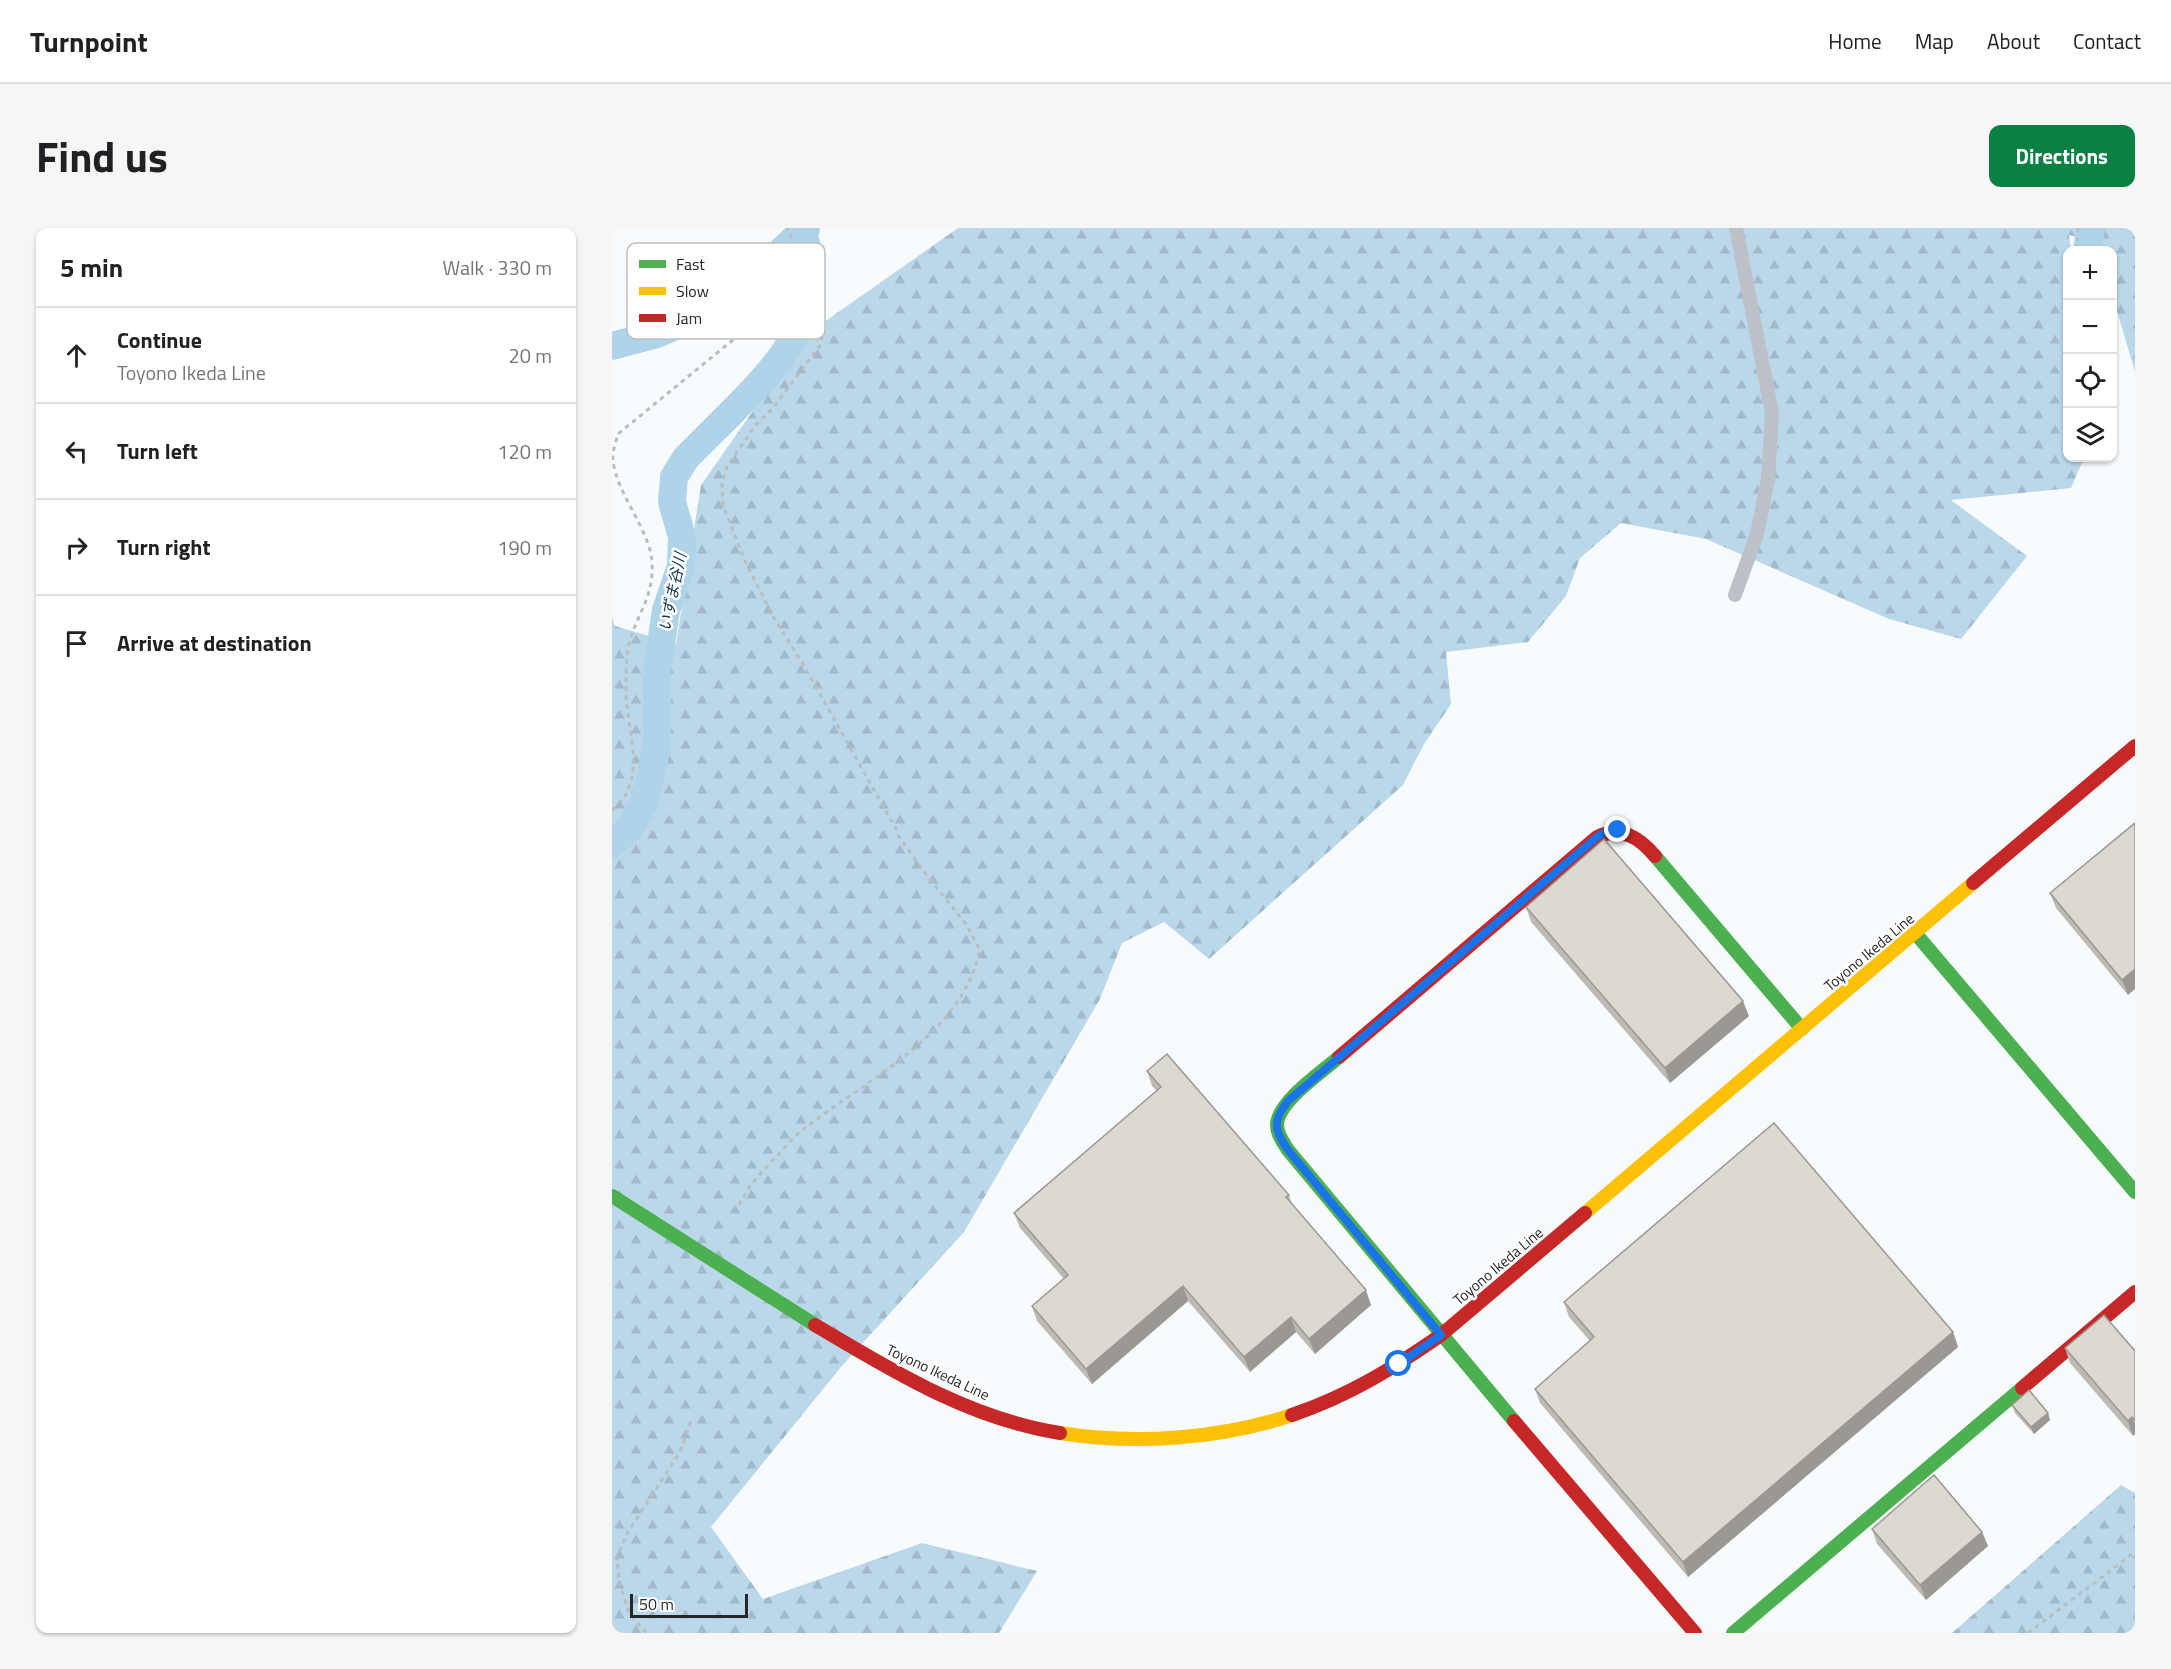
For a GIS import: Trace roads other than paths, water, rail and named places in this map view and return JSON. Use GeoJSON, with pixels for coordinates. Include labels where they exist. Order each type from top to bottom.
{"type":"FeatureCollection","features":[{"type":"Feature","properties":{"kind":"street"},"geometry":{"type":"LineString","coordinates":[[1735,595],[1757,534],[1768,480],[1772,413],[1736,228]]}},
{"type":"Feature","properties":{"kind":"street","name":"Toyono Ikeda Line"},"geometry":{"type":"LineString","coordinates":[[612,1196],[790,1311],[891,1371],[965,1405],[1009,1421],[1063,1433],[1117,1438],[1168,1438],[1230,1430],[1272,1420],[1351,1392],[1399,1364],[1441,1335],[2135,746]]}},
{"type":"Feature","properties":{"kind":"street"},"geometry":{"type":"LineString","coordinates":[[1695,1633],[1441,1335],[1288,1150],[1278,1136],[1275,1123],[1280,1110],[1288,1101],[1597,837],[1607,831],[1628,832],[1647,846],[1802,1029]]}},
{"type":"Feature","properties":{"kind":"street"},"geometry":{"type":"LineString","coordinates":[[1916,934],[2135,1192]]}},
{"type":"Feature","properties":{"kind":"street"},"geometry":{"type":"LineString","coordinates":[[1734,1633],[2135,1292]]}},
{"type":"Feature","properties":{"kind":"waterway"},"geometry":{"type":"LineString","coordinates":[[790,243],[806,228]]}},
{"type":"Feature","properties":{"kind":"waterway"},"geometry":{"type":"LineString","coordinates":[[2088,246],[2091,228]]}},
{"type":"Feature","properties":{"kind":"waterway","name":"いずま谷川"},"geometry":{"type":"LineString","coordinates":[[803,232],[806,243]]}},
{"type":"Feature","properties":{"kind":"waterway"},"geometry":{"type":"LineString","coordinates":[[612,346],[638,339]]}},
{"type":"Feature","properties":{"kind":"waterway","name":"いずま谷川"},"geometry":{"type":"LineString","coordinates":[[612,844],[629,829],[644,803],[657,747],[657,671],[666,610],[681,566],[682,537],[672,502],[674,477],[686,458],[760,382],[793,339]]}}]}
